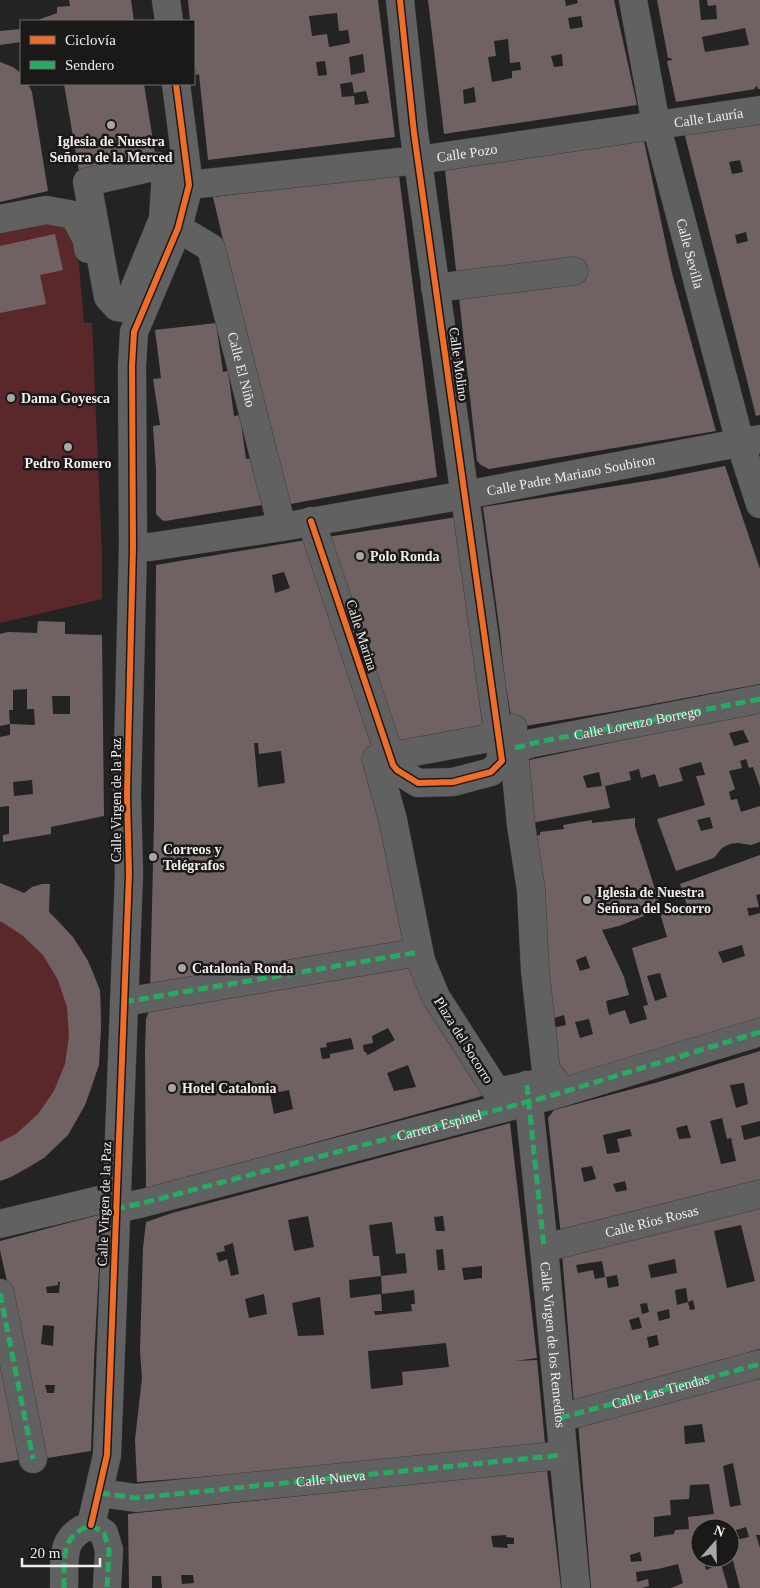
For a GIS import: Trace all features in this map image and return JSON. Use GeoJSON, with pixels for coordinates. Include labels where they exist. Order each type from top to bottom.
{"type":"FeatureCollection","features":[{"type":"Feature","properties":{"kind":"street"},"geometry":{"type":"LineString","coordinates":[[166,0],[169,20]]}},
{"type":"Feature","properties":{"kind":"street","name":"Calle Molino"},"geometry":{"type":"LineString","coordinates":[[400,0],[435,288],[465,495],[506,740]]}},
{"type":"Feature","properties":{"kind":"street","name":"Calle Sevilla"},"geometry":{"type":"LineString","coordinates":[[633,0],[656,124],[750,441],[760,504]]}},
{"type":"Feature","properties":{"kind":"street","name":"Calle Virgen de la Paz"},"geometry":{"type":"LineString","coordinates":[[91,1525],[100,1493],[107,1455],[111,1386],[129,874],[127,795],[133,547],[132,366],[134,332],[178,228],[189,185],[176,85]]}},
{"type":"Feature","properties":{"kind":"street","name":"Calle Lauría"},"geometry":{"type":"LineString","coordinates":[[656,124],[760,110]]}},
{"type":"Feature","properties":{"kind":"street","name":"Calle Pozo"},"geometry":{"type":"LineString","coordinates":[[189,185],[418,160],[656,124]]}},
{"type":"Feature","properties":{"kind":"street"},"geometry":{"type":"LineString","coordinates":[[157,166],[166,173],[163,219],[129,302],[125,308],[117,307],[108,297],[87,182],[157,166]]}},
{"type":"Feature","properties":{"kind":"street"},"geometry":{"type":"LineString","coordinates":[[0,220],[46,210],[74,215],[87,240],[91,292],[101,308],[119,326],[134,332]]}},
{"type":"Feature","properties":{"kind":"street","name":"Calle El Niño"},"geometry":{"type":"LineString","coordinates":[[178,228],[211,248],[282,527]]}},
{"type":"Feature","properties":{"kind":"street"},"geometry":{"type":"LineString","coordinates":[[435,288],[574,271]]}},
{"type":"Feature","properties":{"kind":"street","name":"Calle Padre Mariano Soubiron"},"geometry":{"type":"LineString","coordinates":[[133,547],[150,547],[282,527],[465,495],[750,441]]}},
{"type":"Feature","properties":{"kind":"street","name":"Calle Marina"},"geometry":{"type":"LineString","coordinates":[[311,521],[389,756]]}},
{"type":"Feature","properties":{"kind":"street","name":"Calle Lorenzo Borrego"},"geometry":{"type":"LineString","coordinates":[[506,740],[533,743],[760,699]]}},
{"type":"Feature","properties":{"kind":"street"},"geometry":{"type":"LineString","coordinates":[[484,739],[506,740],[502,761],[492,772],[453,782],[418,783],[397,770],[389,756],[484,739]]}},
{"type":"Feature","properties":{"kind":"street","name":"Plaza del Socorro"},"geometry":{"type":"LineString","coordinates":[[389,756],[376,759],[391,813],[419,952],[436,997],[497,1092],[528,1093],[554,1080],[550,1078],[546,1071],[535,970],[531,890],[506,740]]}},
{"type":"Feature","properties":{"kind":"street"},"geometry":{"type":"LineString","coordinates":[[124,1002],[419,952]]}},
{"type":"Feature","properties":{"kind":"street","name":"Carrera Espinel"},"geometry":{"type":"LineString","coordinates":[[0,1224],[116,1202],[143,1203],[528,1093],[760,1032]]}},
{"type":"Feature","properties":{"kind":"street","name":"Calle Virgen de los Remedios"},"geometry":{"type":"LineString","coordinates":[[528,1093],[576,1588]]}},
{"type":"Feature","properties":{"kind":"street","name":"Calle Ríos Rosas"},"geometry":{"type":"LineString","coordinates":[[544,1248],[760,1194]]}},
{"type":"Feature","properties":{"kind":"street"},"geometry":{"type":"LineString","coordinates":[[0,1293],[32,1459]]}},
{"type":"Feature","properties":{"kind":"street","name":"Calle Las Tiendas"},"geometry":{"type":"LineString","coordinates":[[560,1418],[760,1364]]}},
{"type":"Feature","properties":{"kind":"street","name":"Calle Nueva"},"geometry":{"type":"LineString","coordinates":[[100,1493],[136,1498],[564,1455]]}},
{"type":"Feature","properties":{"kind":"street"},"geometry":{"type":"LineString","coordinates":[[64,1588],[66,1548],[69,1539],[79,1529],[91,1525],[104,1533],[109,1550],[107,1588]]}},
{"type":"Feature","properties":{"kind":"shaded area"},"geometry":{"type":"Polygon","coordinates":[[[50,223],[67,229],[77,243],[84,323],[92,323],[102,555],[102,599],[0,623],[0,232],[50,223]]]}},
{"type":"Feature","properties":{"kind":"shaded area"},"geometry":{"type":"Polygon","coordinates":[[[0,883],[36,901],[60,922],[80,948],[95,976],[100,995],[101,1035],[100,1054],[93,1085],[76,1121],[65,1137],[52,1151],[36,1163],[0,1181],[0,883]]]}},
{"type":"Feature","properties":{"kind":"building"},"geometry":{"type":"Polygon","coordinates":[[[69,0],[131,0],[134,20],[38,20],[57,13],[57,7],[70,6],[69,0]]]}},
{"type":"Feature","properties":{"kind":"building"},"geometry":{"type":"Polygon","coordinates":[[[188,0],[378,0],[395,137],[208,160],[199,74],[196,75],[195,20],[190,20],[188,0]],[[337,13],[309,16],[312,36],[327,34],[329,47],[350,43],[348,30],[339,31],[337,13]],[[363,54],[349,57],[351,75],[365,72],[363,54]],[[325,61],[316,62],[318,76],[327,75],[325,61]],[[352,82],[340,84],[342,97],[354,96],[355,105],[369,103],[366,91],[354,93],[352,82]]]}},
{"type":"Feature","properties":{"kind":"building"},"geometry":{"type":"Polygon","coordinates":[[[428,0],[565,0],[566,6],[578,3],[577,0],[614,0],[637,105],[444,134],[428,0]],[[581,16],[568,18],[570,29],[583,27],[581,16]],[[508,39],[494,41],[496,56],[488,57],[492,82],[512,78],[512,71],[521,70],[520,62],[510,63],[508,39]],[[562,54],[551,56],[554,67],[563,66],[562,54]],[[474,87],[463,90],[464,104],[476,102],[474,87]]]}},
{"type":"Feature","properties":{"kind":"building"},"geometry":{"type":"Polygon","coordinates":[[[657,0],[699,0],[701,20],[717,19],[716,5],[708,6],[707,0],[760,0],[760,89],[757,86],[755,89],[676,102],[667,61],[672,60],[668,58],[657,0]],[[745,28],[702,37],[705,52],[749,45],[745,28]]]}},
{"type":"Feature","properties":{"kind":"building"},"geometry":{"type":"Polygon","coordinates":[[[20,29],[20,42],[0,45],[0,31],[20,29]]]}},
{"type":"Feature","properties":{"kind":"building"},"geometry":{"type":"Polygon","coordinates":[[[0,62],[18,71],[20,73],[20,85],[28,85],[32,92],[48,191],[0,202],[0,62]]]}},
{"type":"Feature","properties":{"kind":"building","name":"Iglesia de Nuestra Señora de la Merced"},"geometry":{"type":"Polygon","coordinates":[[[64,85],[144,85],[157,166],[81,183],[64,85]]]}},
{"type":"Feature","properties":{"kind":"building"},"geometry":{"type":"Polygon","coordinates":[[[760,122],[760,415],[756,416],[684,132],[760,122]],[[740,160],[729,162],[732,174],[743,172],[740,160]],[[746,232],[735,235],[737,244],[748,241],[746,232]]]}},
{"type":"Feature","properties":{"kind":"building"},"geometry":{"type":"Polygon","coordinates":[[[644,141],[672,273],[716,431],[489,469],[477,461],[445,170],[644,141]]]}},
{"type":"Feature","properties":{"kind":"building"},"geometry":{"type":"Polygon","coordinates":[[[399,175],[437,477],[285,505],[213,197],[399,175]]]}},
{"type":"Feature","properties":{"kind":"building"},"geometry":{"type":"Polygon","coordinates":[[[55,234],[63,270],[40,275],[46,304],[0,313],[0,246],[55,234]]]}},
{"type":"Feature","properties":{"kind":"building"},"geometry":{"type":"Polygon","coordinates":[[[216,323],[223,372],[228,371],[234,416],[240,415],[246,459],[253,458],[262,505],[165,521],[156,514],[153,426],[160,425],[153,379],[161,378],[155,330],[216,323]]]}},
{"type":"Feature","properties":{"kind":"building"},"geometry":{"type":"Polygon","coordinates":[[[725,466],[760,569],[760,684],[513,728],[504,675],[483,507],[659,479],[725,466]]]}},
{"type":"Feature","properties":{"kind":"building"},"geometry":{"type":"Polygon","coordinates":[[[457,517],[484,739],[401,754],[327,537],[457,517]]]}},
{"type":"Feature","properties":{"kind":"building"},"geometry":{"type":"Polygon","coordinates":[[[306,540],[380,773],[417,942],[150,990],[154,823],[156,565],[306,540]],[[284,572],[272,575],[275,593],[290,588],[284,572]],[[254,743],[258,787],[285,783],[281,751],[259,754],[258,743],[254,743]]]}},
{"type":"Feature","properties":{"kind":"building"},"geometry":{"type":"Polygon","coordinates":[[[38,621],[65,622],[65,634],[102,635],[104,816],[51,827],[51,834],[3,842],[3,835],[9,834],[9,806],[0,807],[0,737],[10,735],[10,724],[0,726],[0,634],[8,632],[37,633],[38,621]],[[27,689],[13,690],[13,710],[9,710],[10,724],[35,725],[34,709],[27,709],[27,689]],[[52,696],[53,714],[70,714],[70,696],[52,696]],[[32,780],[13,782],[14,796],[33,794],[32,780]]]}},
{"type":"Feature","properties":{"kind":"building"},"geometry":{"type":"Polygon","coordinates":[[[760,711],[760,787],[753,767],[749,768],[746,759],[740,761],[742,768],[729,771],[735,789],[729,792],[731,800],[737,799],[741,812],[760,806],[760,842],[751,845],[730,844],[722,848],[714,858],[676,871],[657,819],[705,805],[696,776],[705,775],[701,762],[679,768],[683,781],[659,787],[655,774],[641,778],[639,769],[629,772],[631,780],[605,786],[610,808],[521,825],[515,763],[760,711]],[[743,730],[729,733],[734,746],[749,742],[743,730]],[[599,772],[583,776],[587,788],[602,786],[599,772]],[[710,817],[697,820],[701,831],[713,828],[710,817]]]}},
{"type":"Feature","properties":{"kind":"building"},"geometry":{"type":"Polygon","coordinates":[[[635,818],[635,826],[660,905],[643,910],[644,916],[619,926],[602,930],[624,977],[629,995],[606,1001],[609,1015],[625,1010],[630,1024],[647,1019],[643,1006],[648,1005],[632,948],[667,937],[660,913],[687,905],[680,884],[760,855],[760,894],[756,895],[759,907],[747,908],[749,916],[760,913],[760,1018],[557,1080],[523,838],[540,835],[540,832],[564,829],[563,825],[592,820],[592,823],[635,818]],[[742,945],[718,952],[723,963],[745,956],[742,945]],[[586,956],[576,960],[580,971],[590,968],[586,956]],[[660,973],[647,976],[655,1001],[667,997],[660,973]],[[564,1015],[551,1019],[552,1028],[566,1025],[564,1015]],[[589,1019],[575,1022],[580,1038],[593,1034],[589,1019]]]}},
{"type":"Feature","properties":{"kind":"building"},"geometry":{"type":"Polygon","coordinates":[[[0,883],[24,893],[32,887],[50,884],[49,912],[73,937],[88,961],[100,990],[101,1025],[99,1065],[85,1105],[68,1135],[44,1158],[11,1177],[0,1181],[0,1142],[16,1134],[38,1114],[54,1091],[65,1064],[69,1036],[67,1007],[58,980],[43,955],[22,935],[0,921],[0,883]]]}},
{"type":"Feature","properties":{"kind":"building"},"geometry":{"type":"Polygon","coordinates":[[[421,961],[497,1092],[146,1189],[145,1050],[146,1019],[149,1011],[421,961]],[[388,1028],[372,1036],[373,1043],[363,1045],[364,1052],[367,1055],[395,1040],[388,1028]],[[351,1038],[326,1043],[327,1047],[320,1048],[322,1059],[330,1058],[330,1054],[354,1049],[351,1038]],[[408,1065],[387,1073],[394,1091],[416,1087],[408,1065]],[[289,1090],[270,1094],[274,1114],[293,1109],[289,1090]]]}},
{"type":"Feature","properties":{"kind":"building"},"geometry":{"type":"Polygon","coordinates":[[[760,1051],[760,1121],[741,1126],[744,1140],[760,1136],[760,1187],[561,1236],[548,1118],[554,1110],[662,1081],[760,1051]],[[744,1083],[730,1085],[736,1108],[748,1104],[744,1083]],[[722,1118],[710,1121],[721,1164],[736,1161],[731,1138],[727,1139],[722,1118]],[[687,1125],[676,1128],[679,1139],[691,1138],[687,1125]],[[630,1129],[603,1135],[607,1154],[620,1152],[617,1139],[632,1136],[630,1129]],[[592,1166],[581,1168],[584,1182],[596,1179],[592,1166]],[[625,1181],[613,1184],[616,1192],[627,1190],[625,1181]]]}},
{"type":"Feature","properties":{"kind":"building"},"geometry":{"type":"Polygon","coordinates":[[[510,1123],[537,1358],[515,1361],[537,1360],[545,1443],[278,1471],[137,1482],[135,1440],[142,1378],[140,1351],[143,1248],[146,1222],[172,1213],[510,1123]],[[308,1216],[288,1220],[294,1251],[314,1247],[308,1216]],[[443,1216],[434,1217],[436,1231],[445,1231],[443,1216]],[[392,1222],[369,1225],[373,1256],[379,1256],[381,1276],[407,1273],[405,1253],[396,1254],[392,1222]],[[233,1243],[224,1246],[225,1251],[216,1253],[219,1262],[227,1259],[231,1276],[239,1274],[233,1243]],[[443,1249],[436,1250],[438,1270],[445,1270],[443,1249]],[[482,1266],[462,1268],[464,1280],[482,1278],[482,1266]],[[381,1276],[349,1280],[350,1298],[381,1294],[382,1311],[374,1311],[375,1315],[412,1311],[411,1304],[415,1304],[414,1290],[382,1294],[381,1276]],[[264,1294],[245,1299],[249,1318],[267,1314],[264,1294]],[[320,1297],[292,1303],[298,1336],[324,1335],[320,1297]],[[446,1343],[368,1351],[371,1389],[403,1385],[402,1372],[449,1367],[446,1343]]]}},
{"type":"Feature","properties":{"kind":"building"},"geometry":{"type":"Polygon","coordinates":[[[760,1202],[760,1349],[712,1365],[574,1404],[562,1253],[760,1202]],[[741,1225],[714,1231],[727,1288],[755,1281],[741,1225]],[[675,1259],[648,1265],[651,1278],[677,1273],[675,1259]],[[602,1261],[576,1265],[578,1273],[593,1270],[595,1279],[605,1277],[602,1261]],[[617,1275],[606,1277],[608,1288],[619,1286],[617,1275]],[[686,1288],[675,1290],[677,1305],[688,1302],[686,1288]],[[693,1300],[688,1302],[690,1310],[695,1309],[693,1300]],[[647,1303],[640,1304],[642,1314],[649,1312],[647,1303]],[[669,1309],[657,1312],[659,1321],[670,1318],[669,1309]],[[639,1317],[629,1320],[632,1330],[642,1328],[639,1317]],[[657,1335],[647,1337],[649,1348],[659,1345],[657,1335]]]}},
{"type":"Feature","properties":{"kind":"building"},"geometry":{"type":"Polygon","coordinates":[[[102,1214],[91,1451],[41,1459],[0,1250],[0,1241],[102,1214]],[[58,1282],[58,1285],[46,1287],[47,1293],[59,1293],[60,1282],[58,1282]],[[43,1325],[41,1344],[53,1346],[54,1326],[43,1325]],[[45,1385],[47,1393],[54,1393],[55,1385],[45,1385]]]}},
{"type":"Feature","properties":{"kind":"building"},"geometry":{"type":"Polygon","coordinates":[[[0,1351],[23,1459],[0,1463],[0,1351]]]}},
{"type":"Feature","properties":{"kind":"building"},"geometry":{"type":"Polygon","coordinates":[[[760,1374],[760,1535],[756,1535],[760,1548],[760,1588],[740,1588],[735,1568],[740,1568],[740,1539],[749,1537],[746,1527],[740,1529],[740,1518],[690,1518],[690,1568],[706,1568],[706,1570],[722,1568],[728,1588],[671,1588],[683,1583],[678,1564],[636,1572],[637,1582],[648,1579],[649,1586],[642,1588],[591,1588],[578,1422],[760,1374]],[[702,1424],[684,1426],[685,1444],[705,1442],[702,1424]],[[733,1463],[723,1466],[730,1507],[741,1505],[733,1463]],[[709,1484],[690,1485],[689,1499],[670,1500],[671,1515],[654,1517],[654,1537],[674,1534],[675,1530],[689,1529],[688,1517],[714,1514],[709,1484]],[[640,1552],[630,1555],[631,1562],[642,1561],[640,1552]]]}},
{"type":"Feature","properties":{"kind":"building"},"geometry":{"type":"Polygon","coordinates":[[[547,1470],[561,1588],[162,1588],[161,1576],[152,1576],[152,1588],[129,1588],[128,1514],[547,1470]],[[506,1535],[491,1536],[493,1547],[508,1548],[507,1544],[514,1544],[514,1538],[506,1537],[506,1535]],[[181,1575],[182,1584],[194,1583],[193,1575],[181,1575]]]}},
{"type":"Feature","properties":{"kind":"marked path"},"geometry":{"type":"LineString","coordinates":[[515,748],[760,699]]}},
{"type":"Feature","properties":{"kind":"marked path"},"geometry":{"type":"LineString","coordinates":[[124,1002],[419,952]]}},
{"type":"Feature","properties":{"kind":"marked path"},"geometry":{"type":"LineString","coordinates":[[116,1210],[550,1096],[760,1032]]}},
{"type":"Feature","properties":{"kind":"marked path"},"geometry":{"type":"LineString","coordinates":[[527,1085],[544,1248]]}},
{"type":"Feature","properties":{"kind":"marked path"},"geometry":{"type":"LineString","coordinates":[[0,1293],[33,1459]]}},
{"type":"Feature","properties":{"kind":"marked path"},"geometry":{"type":"LineString","coordinates":[[560,1418],[760,1364]]}},
{"type":"Feature","properties":{"kind":"marked path"},"geometry":{"type":"LineString","coordinates":[[100,1493],[136,1498],[563,1455]]}},
{"type":"Feature","properties":{"kind":"marked path"},"geometry":{"type":"LineString","coordinates":[[91,1525],[104,1533],[109,1550],[107,1588]]}},
{"type":"Feature","properties":{"kind":"marked path"},"geometry":{"type":"LineString","coordinates":[[64,1588],[65,1558],[69,1542],[73,1536],[91,1525]]}},
{"type":"Feature","properties":{"kind":"cycle path"},"geometry":{"type":"LineString","coordinates":[[311,521],[393,765],[397,770],[418,783],[453,782],[491,772],[502,761],[414,133],[400,0]]}},
{"type":"Feature","properties":{"kind":"cycle path"},"geometry":{"type":"LineString","coordinates":[[91,1525],[107,1455],[129,874],[127,795],[133,547],[132,366],[134,332],[178,228],[189,185],[176,85]]}},
{"type":"Feature","properties":{"kind":"place","name":"Iglesia de Nuestra Señora de la Merced"},"geometry":{"type":"Point","coordinates":[111,125]}},
{"type":"Feature","properties":{"kind":"place","name":"Dama Goyesca"},"geometry":{"type":"Point","coordinates":[11,398]}},
{"type":"Feature","properties":{"kind":"place","name":"Pedro Romero"},"geometry":{"type":"Point","coordinates":[68,447]}},
{"type":"Feature","properties":{"kind":"place","name":"Polo Ronda"},"geometry":{"type":"Point","coordinates":[360,556]}},
{"type":"Feature","properties":{"kind":"place","name":"Correos y Telégrafos"},"geometry":{"type":"Point","coordinates":[153,857]}},
{"type":"Feature","properties":{"kind":"place","name":"Iglesia de Nuestra Señora del Socorro"},"geometry":{"type":"Point","coordinates":[587,900]}},
{"type":"Feature","properties":{"kind":"place","name":"Catalonia Ronda"},"geometry":{"type":"Point","coordinates":[182,968]}},
{"type":"Feature","properties":{"kind":"place","name":"Hotel Catalonia"},"geometry":{"type":"Point","coordinates":[172,1088]}}]}
